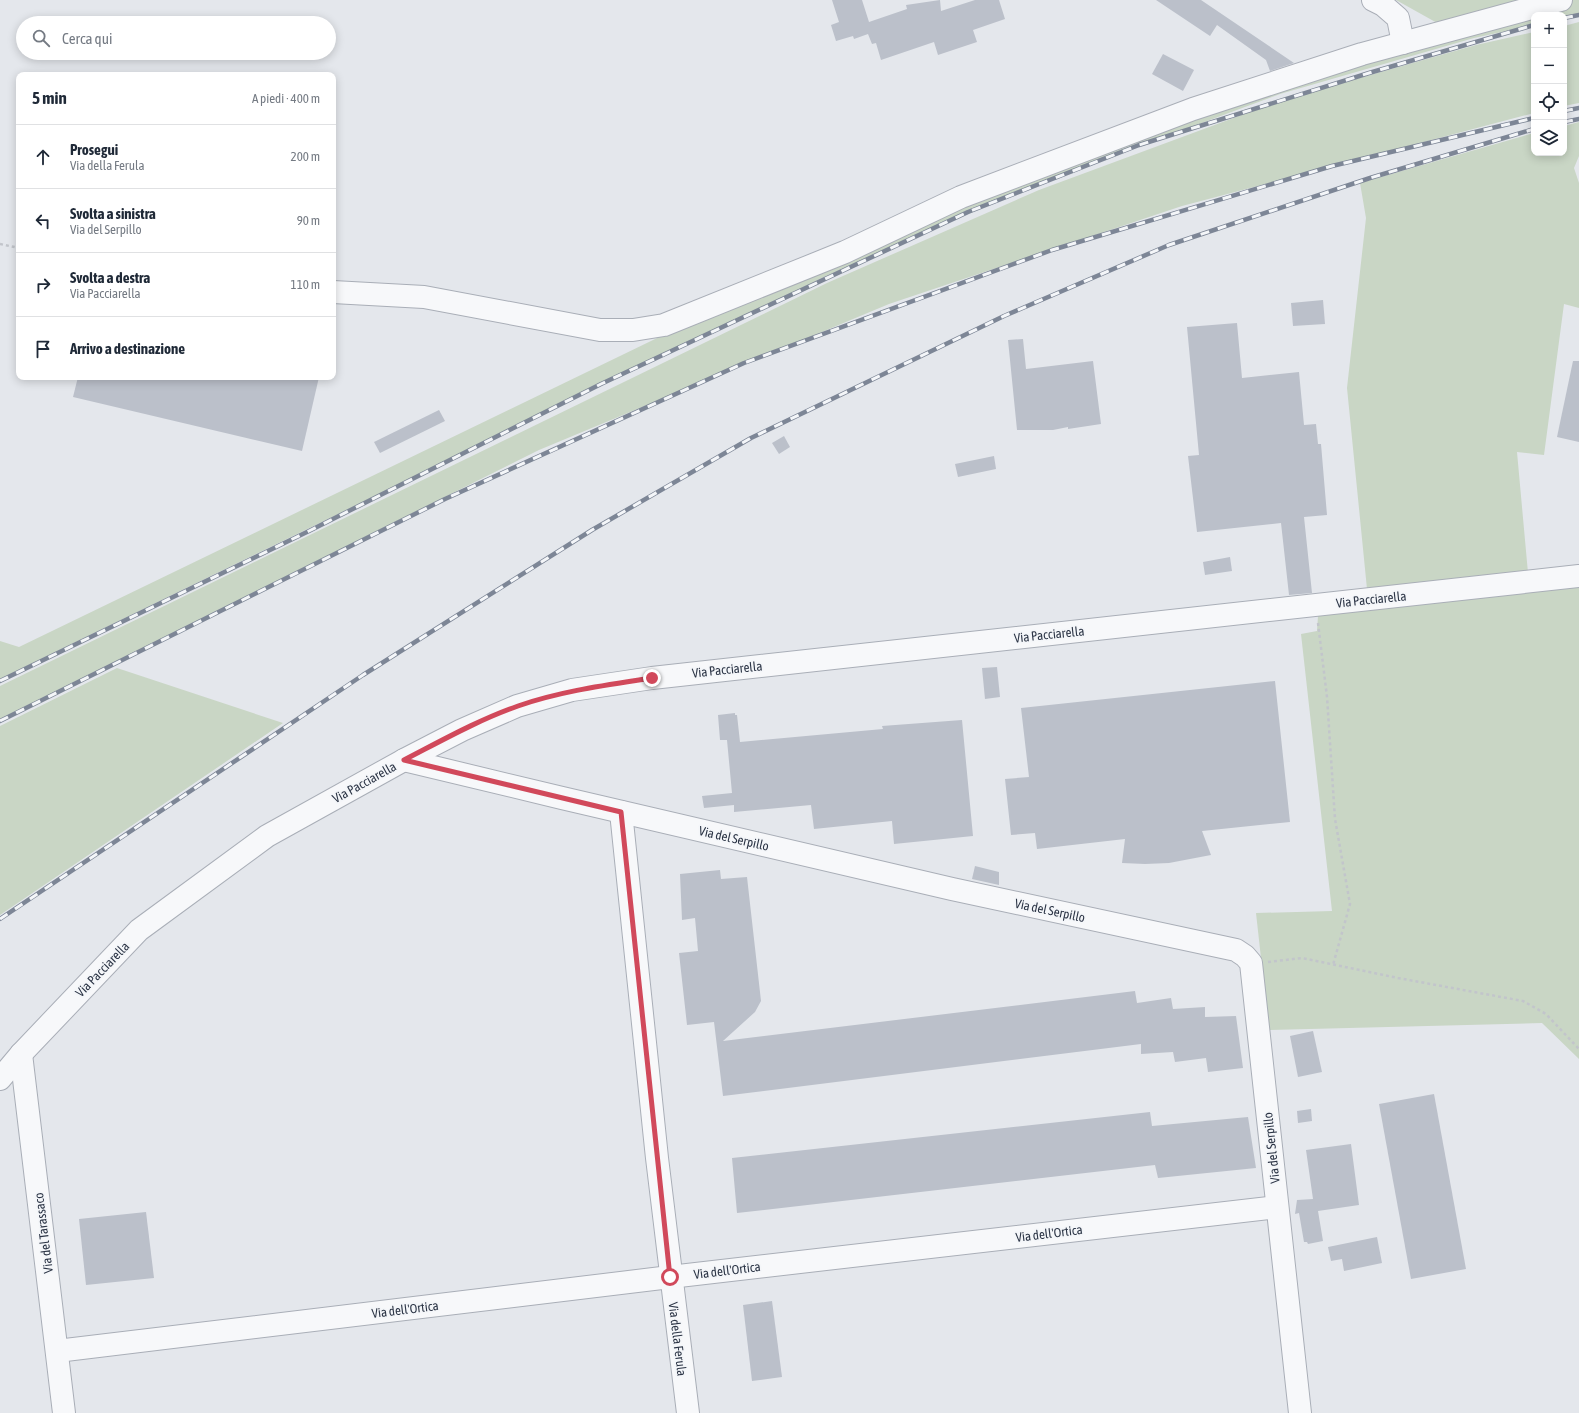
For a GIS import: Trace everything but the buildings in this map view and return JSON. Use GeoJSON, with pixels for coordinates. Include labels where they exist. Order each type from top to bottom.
{"type":"FeatureCollection","features":[{"type":"Feature","properties":{"kind":"street"},"geometry":{"type":"LineString","coordinates":[[1374,0],[1383,5],[1398,18],[1403,42]]}},
{"type":"Feature","properties":{"kind":"street"},"geometry":{"type":"LineString","coordinates":[[336,292],[424,297],[600,330],[633,330],[664,325],[845,252],[961,198],[1179,114],[1362,54],[1561,0]]}},
{"type":"Feature","properties":{"kind":"street","name":"Via Pacciarella"},"geometry":{"type":"LineString","coordinates":[[0,1079],[21,1054],[139,930],[267,836],[404,760],[462,730],[517,706],[572,690],[652,678],[1579,576]]}},
{"type":"Feature","properties":{"kind":"street","name":"Via del Serpillo"},"geometry":{"type":"LineString","coordinates":[[404,760],[952,889],[1236,950],[1245,956],[1251,963],[1300,1413]]}},
{"type":"Feature","properties":{"kind":"street","name":"Via della Ferula"},"geometry":{"type":"LineString","coordinates":[[621,812],[670,1277],[688,1413]]}},
{"type":"Feature","properties":{"kind":"street","name":"Via del Tarassaco"},"geometry":{"type":"LineString","coordinates":[[21,1054],[64,1413]]}},
{"type":"Feature","properties":{"kind":"street","name":"Via dell'Ortica"},"geometry":{"type":"LineString","coordinates":[[57,1351],[670,1277],[1278,1207]]}},
{"type":"Feature","properties":{"kind":"path"},"geometry":{"type":"LineString","coordinates":[[0,244],[16,247]]}},
{"type":"Feature","properties":{"kind":"path"},"geometry":{"type":"LineString","coordinates":[[1316,604],[1328,697],[1335,819],[1350,904],[1333,965]]}},
{"type":"Feature","properties":{"kind":"path"},"geometry":{"type":"LineString","coordinates":[[1251,963],[1302,958],[1523,1001],[1546,1014],[1579,1049]]}},
{"type":"Feature","properties":{"kind":"green space"},"geometry":{"type":"Polygon","coordinates":[[[1396,0],[1579,0],[1579,16],[1567,18],[1567,12],[1531,12],[1531,26],[1474,38],[1280,94],[1037,184],[824,277],[0,679],[0,641],[19,647],[940,201],[1170,106],[1177,113],[1439,24],[1396,0]]]}},
{"type":"Feature","properties":{"kind":"green space"},"geometry":{"type":"Polygon","coordinates":[[[1579,22],[1579,103],[1567,105],[1567,48],[1567,25],[1579,22]]]}},
{"type":"Feature","properties":{"kind":"green space"},"geometry":{"type":"Polygon","coordinates":[[[1531,33],[1531,114],[1182,206],[889,304],[539,450],[0,719],[0,686],[827,283],[1039,190],[1282,100],[1476,45],[1531,33]]]}},
{"type":"Feature","properties":{"kind":"green space"},"geometry":{"type":"Polygon","coordinates":[[[1579,122],[1579,156],[1574,168],[1579,183],[1579,308],[1564,304],[1544,455],[1517,452],[1528,573],[1579,569],[1579,1059],[1542,1023],[1269,1030],[1256,913],[1332,911],[1301,634],[1317,631],[1318,616],[1369,609],[1347,388],[1366,218],[1360,183],[1531,134],[1531,156],[1567,156],[1567,125],[1579,122]]]}},
{"type":"Feature","properties":{"kind":"green space"},"geometry":{"type":"Polygon","coordinates":[[[117,668],[283,723],[0,915],[0,726],[117,668]]]}},
{"type":"Feature","properties":{"kind":"railway"},"geometry":{"type":"LineString","coordinates":[[1567,17],[1579,15]]}},
{"type":"Feature","properties":{"kind":"railway"},"geometry":{"type":"LineString","coordinates":[[0,681],[309,531],[601,384],[968,212],[1139,145],[1369,73],[1531,26]]}},
{"type":"Feature","properties":{"kind":"railway"},"geometry":{"type":"LineString","coordinates":[[1567,110],[1579,108]]}},
{"type":"Feature","properties":{"kind":"railway"},"geometry":{"type":"LineString","coordinates":[[0,721],[445,499],[744,363],[1052,250],[1332,166],[1531,119]]}},
{"type":"Feature","properties":{"kind":"railway"},"geometry":{"type":"LineString","coordinates":[[1567,121],[1579,119]]}},
{"type":"Feature","properties":{"kind":"railway"},"geometry":{"type":"LineString","coordinates":[[0,919],[363,675],[592,530],[751,438],[1004,316],[1169,245],[1370,178],[1531,130]]}},
{"type":"Feature","properties":{"kind":"route"},"geometry":{"type":"LineString","coordinates":[[652,678],[572,690],[517,706],[462,730],[404,760],[621,812],[670,1277]]}}]}
